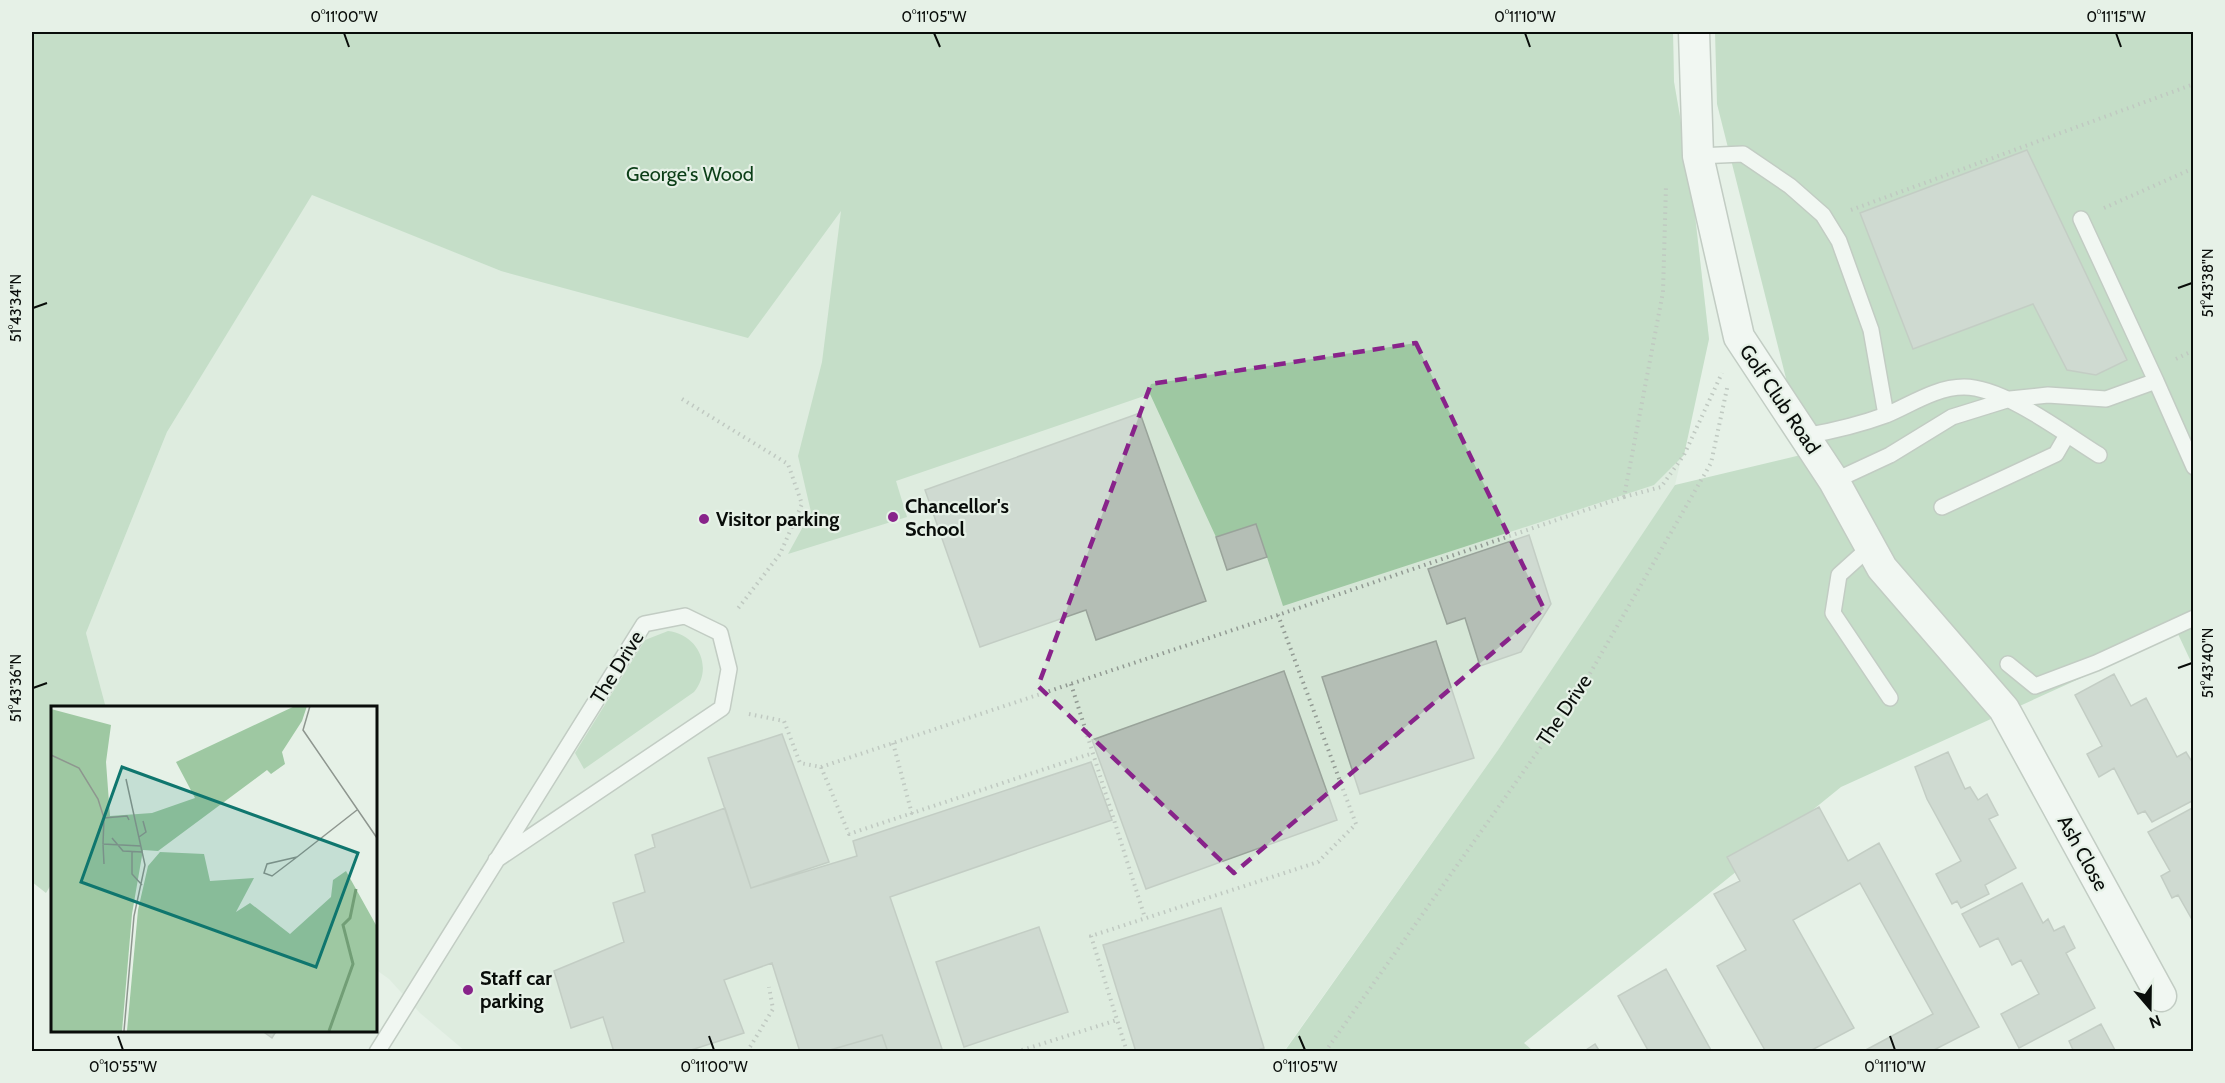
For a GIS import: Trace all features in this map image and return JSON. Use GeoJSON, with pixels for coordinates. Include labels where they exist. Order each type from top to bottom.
{"type":"FeatureCollection","features":[{"type":"Feature","properties":{"kind":"street","name":"Golf Club Road"},"geometry":{"type":"LineString","coordinates":[[1695,32],[1698,156],[1739,337],[1834,481],[1882,568],[2004,709]]}},
{"type":"Feature","properties":{"kind":"street","name":"Ash Close"},"geometry":{"type":"LineString","coordinates":[[2004,709],[2162,996]]}},
{"type":"Feature","properties":{"kind":"lane"},"geometry":{"type":"LineString","coordinates":[[1698,156],[1743,154],[1790,186],[1825,219],[1839,242],[1871,330],[1886,414]]}},
{"type":"Feature","properties":{"kind":"lane"},"geometry":{"type":"LineString","coordinates":[[2081,219],[2193,467]]}},
{"type":"Feature","properties":{"kind":"lane"},"geometry":{"type":"LineString","coordinates":[[1834,481],[1890,455],[1952,417],[2010,399],[2048,395],[2106,399],[2156,381]]}},
{"type":"Feature","properties":{"kind":"lane"},"geometry":{"type":"LineString","coordinates":[[1805,436],[1847,428],[1927,396],[1964,387],[2010,399],[2099,455]]}},
{"type":"Feature","properties":{"kind":"lane"},"geometry":{"type":"LineString","coordinates":[[1942,507],[2056,454],[2067,435]]}},
{"type":"Feature","properties":{"kind":"lane"},"geometry":{"type":"LineString","coordinates":[[1870,547],[1839,575],[1833,613],[1890,698]]}},
{"type":"Feature","properties":{"kind":"lane","name":"The Drive"},"geometry":{"type":"LineString","coordinates":[[377,1052],[644,624],[685,616],[720,633]]}},
{"type":"Feature","properties":{"kind":"lane"},"geometry":{"type":"LineString","coordinates":[[2008,664],[2035,686],[2096,663],[2193,618]]}},
{"type":"Feature","properties":{"kind":"lane"},"geometry":{"type":"LineString","coordinates":[[720,633],[729,669],[722,708]]}},
{"type":"Feature","properties":{"kind":"lane","name":"The Drive"},"geometry":{"type":"LineString","coordinates":[[496,860],[722,708]]}},
{"type":"Feature","properties":{"kind":"path"},"geometry":{"type":"LineString","coordinates":[[1825,219],[2193,84]]}},
{"type":"Feature","properties":{"kind":"path"},"geometry":{"type":"LineString","coordinates":[[2081,219],[2193,168]]}},
{"type":"Feature","properties":{"kind":"path"},"geometry":{"type":"LineString","coordinates":[[1624,497],[1663,292],[1667,178]]}},
{"type":"Feature","properties":{"kind":"path"},"geometry":{"type":"LineString","coordinates":[[722,708],[784,721],[800,763],[821,767],[1624,497],[1661,487],[1684,455],[1739,337]]}},
{"type":"Feature","properties":{"kind":"path","name":"The Drive"},"geometry":{"type":"LineString","coordinates":[[1324,1052],[1577,696],[1711,463],[1739,337]]}},
{"type":"Feature","properties":{"kind":"path"},"geometry":{"type":"LineString","coordinates":[[682,399],[788,464],[802,504],[780,554],[720,633]]}},
{"type":"Feature","properties":{"kind":"path"},"geometry":{"type":"LineString","coordinates":[[1127,1052],[1091,936],[1318,862],[1356,824],[1278,615]]}},
{"type":"Feature","properties":{"kind":"path"},"geometry":{"type":"LineString","coordinates":[[1071,684],[1145,918]]}},
{"type":"Feature","properties":{"kind":"path"},"geometry":{"type":"LineString","coordinates":[[893,743],[912,814]]}},
{"type":"Feature","properties":{"kind":"path"},"geometry":{"type":"LineString","coordinates":[[821,767],[849,834],[1093,753]]}},
{"type":"Feature","properties":{"kind":"path"},"geometry":{"type":"LineString","coordinates":[[747,1052],[773,1009],[769,987]]}},
{"type":"Feature","properties":{"kind":"path"},"geometry":{"type":"LineString","coordinates":[[1016,1052],[1117,1020]]}},
{"type":"Feature","properties":{"kind":"highlighted area"},"geometry":{"type":"Polygon","coordinates":[[[1416,343],[1544,609],[1234,873],[1038,686],[1151,384],[1416,343]]]}},
{"type":"Feature","properties":{"kind":"shaded area","name":"Chancellor's School"},"geometry":{"type":"Polygon","coordinates":[[[1673,32],[1674,82],[1691,180],[1709,339],[1675,485],[1498,750],[1284,1051],[465,1051],[420,1013],[389,979],[376,970],[376,706],[105,706],[86,633],[167,432],[312,194],[501,271],[842,209],[1673,32]]]}},
{"type":"Feature","properties":{"kind":"green space","name":"George's Wood"},"geometry":{"type":"Polygon","coordinates":[[[32,32],[1673,32],[1674,82],[1691,180],[1709,339],[1684,455],[1654,485],[1283,606],[1256,524],[1216,537],[1150,394],[896,481],[907,517],[788,554],[811,512],[798,456],[822,362],[841,211],[748,338],[501,271],[312,195],[167,432],[86,633],[105,706],[51,706],[51,885],[46,893],[32,882],[32,32]]]}},
{"type":"Feature","properties":{"kind":"green space"},"geometry":{"type":"Polygon","coordinates":[[[1715,32],[2193,32],[2193,666],[2178,634],[1841,787],[1524,1043],[1533,1051],[1284,1052],[1498,750],[1675,485],[1805,454],[1717,104],[1715,32]]]}},
{"type":"Feature","properties":{"kind":"green space"},"geometry":{"type":"Polygon","coordinates":[[[668,631],[679,633],[695,645],[702,663],[703,673],[700,683],[694,692],[584,769],[575,753],[645,640],[668,631]]]}},
{"type":"Feature","properties":{"kind":"building"},"geometry":{"type":"Polygon","coordinates":[[[2027,150],[2127,360],[2096,375],[2067,370],[2033,304],[1913,349],[1860,213],[2027,150]]]}},
{"type":"Feature","properties":{"kind":"building"},"geometry":{"type":"Polygon","coordinates":[[[1140,413],[1206,601],[1096,640],[1086,610],[980,647],[925,490],[1140,413]]]}},
{"type":"Feature","properties":{"kind":"building"},"geometry":{"type":"Polygon","coordinates":[[[1256,524],[1267,557],[1227,570],[1216,537],[1256,524]]]}},
{"type":"Feature","properties":{"kind":"building"},"geometry":{"type":"Polygon","coordinates":[[[1529,535],[1551,604],[1521,652],[1480,666],[1465,618],[1447,624],[1428,569],[1529,535]]]}},
{"type":"Feature","properties":{"kind":"building"},"geometry":{"type":"Polygon","coordinates":[[[1436,641],[1474,758],[1360,794],[1322,677],[1436,641]]]}},
{"type":"Feature","properties":{"kind":"building"},"geometry":{"type":"Polygon","coordinates":[[[1284,671],[1337,820],[1146,889],[1092,740],[1284,671]]]}},
{"type":"Feature","properties":{"kind":"building"},"geometry":{"type":"Polygon","coordinates":[[[2114,674],[2131,706],[2146,698],[2177,757],[2186,752],[2194,765],[2194,800],[2152,822],[2145,811],[2138,814],[2114,768],[2099,777],[2087,754],[2102,746],[2075,695],[2114,674]]]}},
{"type":"Feature","properties":{"kind":"building"},"geometry":{"type":"Polygon","coordinates":[[[782,734],[829,862],[751,888],[708,758],[782,734]]]}},
{"type":"Feature","properties":{"kind":"building"},"geometry":{"type":"Polygon","coordinates":[[[1948,752],[1965,789],[1970,787],[1978,800],[1987,794],[1998,815],[1989,819],[2016,868],[1985,885],[1989,894],[1961,908],[1957,901],[1952,904],[1936,874],[1961,861],[1927,799],[1915,767],[1948,752]]]}},
{"type":"Feature","properties":{"kind":"building"},"geometry":{"type":"Polygon","coordinates":[[[1091,762],[1112,820],[890,897],[943,1052],[888,1052],[882,1035],[823,1052],[800,1052],[772,963],[724,980],[744,1033],[685,1052],[614,1052],[603,1017],[571,1028],[554,971],[624,942],[613,903],[645,892],[635,855],[655,847],[652,835],[725,808],[751,888],[857,856],[853,841],[1091,762]]]}},
{"type":"Feature","properties":{"kind":"building"},"geometry":{"type":"Polygon","coordinates":[[[1819,807],[1848,861],[1879,843],[1979,1027],[1930,1052],[1862,1052],[1933,1014],[1860,883],[1793,920],[1854,1028],[1808,1052],[1766,1052],[1717,966],[1746,950],[1714,894],[1740,881],[1727,857],[1819,807]]]}},
{"type":"Feature","properties":{"kind":"building"},"geometry":{"type":"Polygon","coordinates":[[[2194,807],[2194,923],[2178,895],[2172,898],[2161,876],[2170,871],[2148,832],[2194,807]]]}},
{"type":"Feature","properties":{"kind":"building"},"geometry":{"type":"Polygon","coordinates":[[[2022,883],[2043,923],[2048,919],[2054,931],[2064,926],[2075,948],[2066,953],[2095,1008],[2019,1048],[2001,1014],[2039,994],[2021,960],[2012,965],[1998,938],[1980,947],[1962,914],[2022,883]]]}},
{"type":"Feature","properties":{"kind":"building"},"geometry":{"type":"Polygon","coordinates":[[[1221,908],[1264,1048],[1252,1052],[1136,1052],[1103,945],[1221,908]]]}},
{"type":"Feature","properties":{"kind":"building"},"geometry":{"type":"Polygon","coordinates":[[[1039,927],[1068,1012],[964,1047],[936,962],[1039,927]]]}},
{"type":"Feature","properties":{"kind":"building"},"geometry":{"type":"Polygon","coordinates":[[[1666,969],[1712,1052],[1649,1052],[1618,996],[1666,969]]]}},
{"type":"Feature","properties":{"kind":"building"},"geometry":{"type":"Polygon","coordinates":[[[2101,1024],[2116,1052],[2074,1052],[2069,1041],[2101,1024]]]}},
{"type":"Feature","properties":{"kind":"building"},"geometry":{"type":"Polygon","coordinates":[[[264,1032],[276,1032],[272,1038],[264,1032]]]}},
{"type":"Feature","properties":{"kind":"building"},"geometry":{"type":"Polygon","coordinates":[[[882,1035],[888,1052],[823,1052],[882,1035]]]}},
{"type":"Feature","properties":{"kind":"building"},"geometry":{"type":"Polygon","coordinates":[[[1595,1044],[1600,1052],[1583,1052],[1595,1044]]]}},
{"type":"Feature","properties":{"kind":"place","name":"Chancellor's School"},"geometry":{"type":"Point","coordinates":[893,517]}},
{"type":"Feature","properties":{"kind":"place","name":"Visitor parking"},"geometry":{"type":"Point","coordinates":[704,519]}},
{"type":"Feature","properties":{"kind":"place","name":"Staff car parking"},"geometry":{"type":"Point","coordinates":[468,990]}}]}
